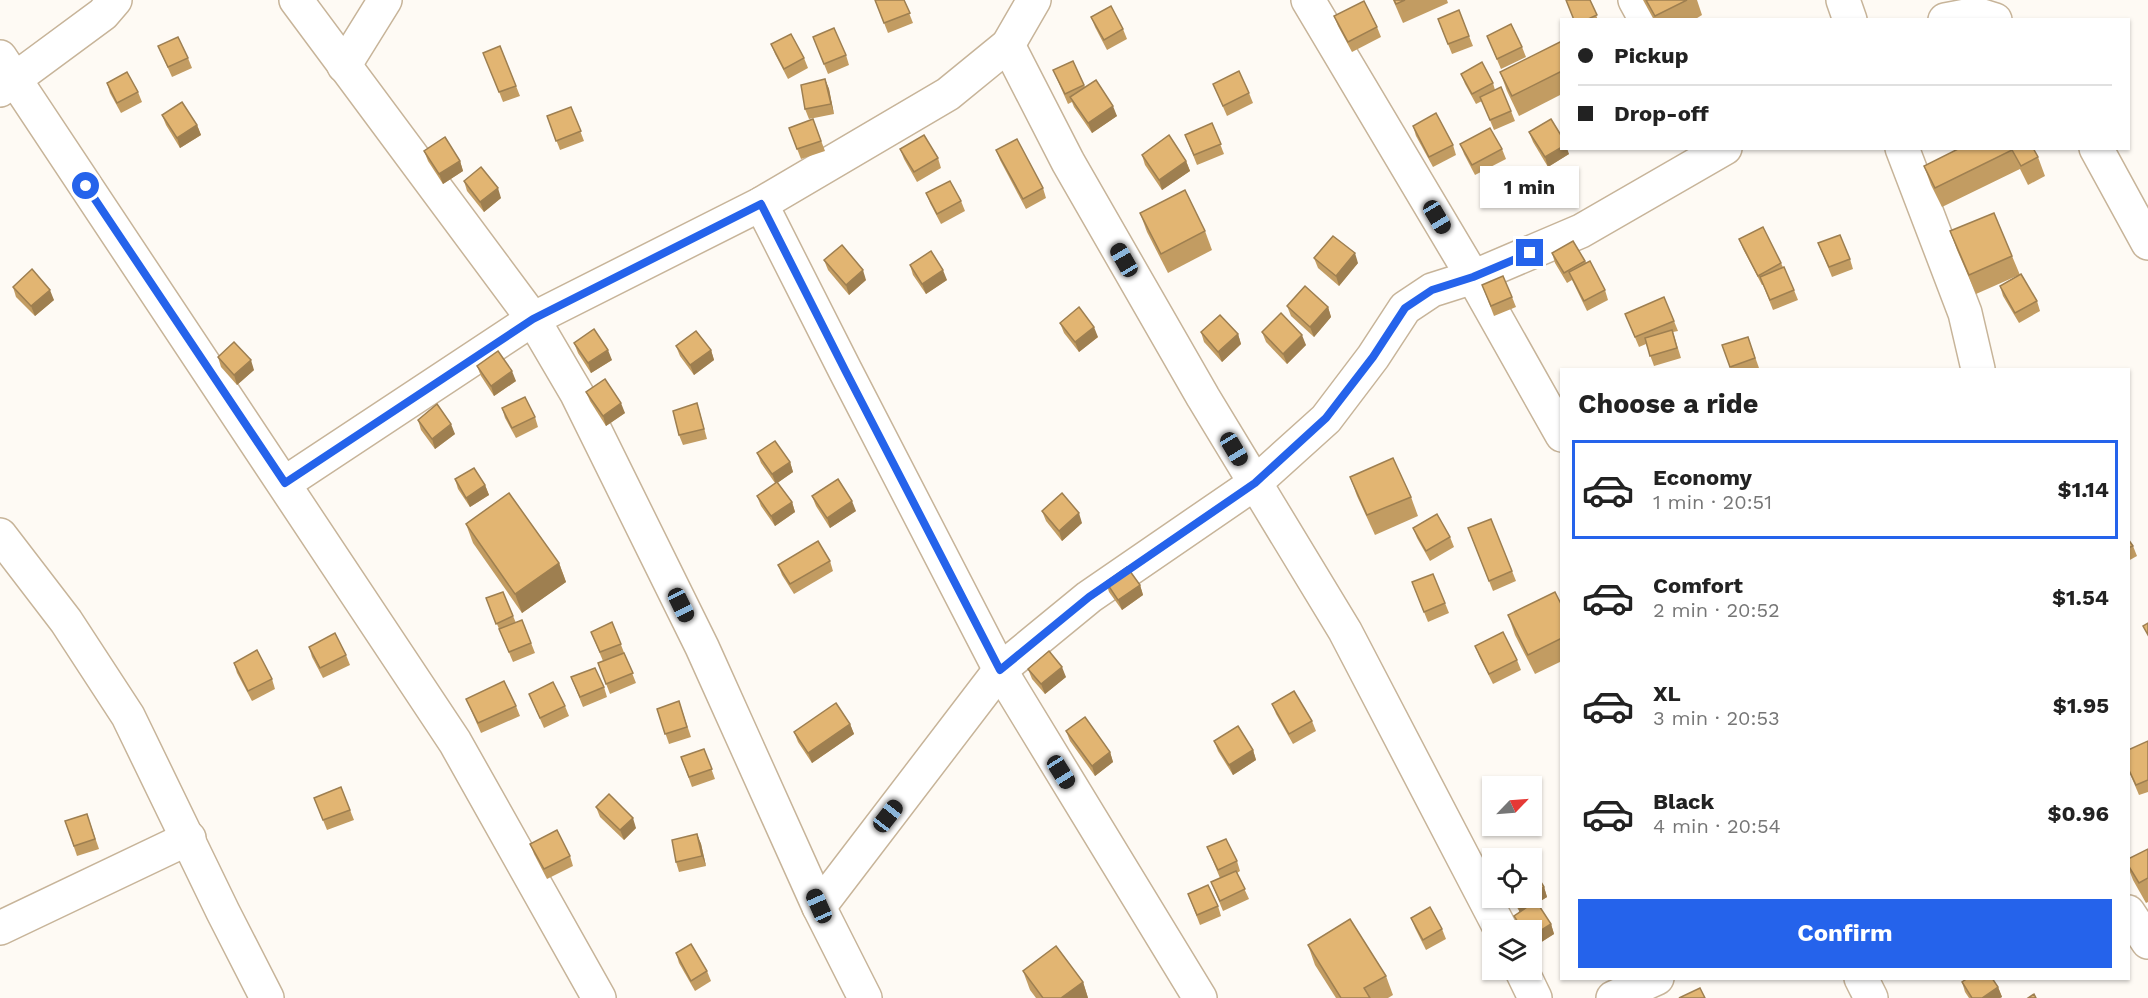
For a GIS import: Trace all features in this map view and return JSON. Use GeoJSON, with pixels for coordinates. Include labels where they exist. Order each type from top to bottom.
{"type":"FeatureCollection","features":[{"type":"Feature","properties":{"kind":"street"},"geometry":{"type":"LineString","coordinates":[[115,0],[103,14],[5,76],[285,483],[455,742],[599,998]]}},
{"type":"Feature","properties":{"kind":"street"},"geometry":{"type":"LineString","coordinates":[[296,0],[533,319],[577,394],[702,647],[819,906],[865,998]]}},
{"type":"Feature","properties":{"kind":"street"},"geometry":{"type":"LineString","coordinates":[[345,66],[385,0]]}},
{"type":"Feature","properties":{"kind":"street"},"geometry":{"type":"LineString","coordinates":[[285,483],[533,319],[761,204],[948,93],[1008,45],[1034,0]]}},
{"type":"Feature","properties":{"kind":"street"},"geometry":{"type":"LineString","coordinates":[[1308,0],[1473,277],[1560,431]]}},
{"type":"Feature","properties":{"kind":"street"},"geometry":{"type":"LineString","coordinates":[[1635,0],[1645,18]]}},
{"type":"Feature","properties":{"kind":"street"},"geometry":{"type":"LineString","coordinates":[[1843,0],[1849,18]]}},
{"type":"Feature","properties":{"kind":"street"},"geometry":{"type":"LineString","coordinates":[[1955,18],[1976,14],[1989,18]]}},
{"type":"Feature","properties":{"kind":"street"},"geometry":{"type":"LineString","coordinates":[[1008,45],[1068,162],[1203,397],[1345,632],[1496,920]]}},
{"type":"Feature","properties":{"kind":"street"},"geometry":{"type":"LineString","coordinates":[[819,906],[1000,670],[1089,597],[1255,483],[1326,418],[1373,357],[1405,308],[1432,290],[1473,277],[1581,231],[1721,150]]}},
{"type":"Feature","properties":{"kind":"street"},"geometry":{"type":"LineString","coordinates":[[1903,150],[1965,313],[1978,368]]}},
{"type":"Feature","properties":{"kind":"street"},"geometry":{"type":"LineString","coordinates":[[2097,150],[2147,240]]}},
{"type":"Feature","properties":{"kind":"street"},"geometry":{"type":"LineString","coordinates":[[761,204],[1000,670],[1200,998]]}},
{"type":"Feature","properties":{"kind":"street"},"geometry":{"type":"LineString","coordinates":[[0,535],[66,621],[128,716],[267,998]]}},
{"type":"Feature","properties":{"kind":"street"},"geometry":{"type":"LineString","coordinates":[[0,928],[189,838]]}},
{"type":"Feature","properties":{"kind":"street"},"geometry":{"type":"LineString","coordinates":[[2130,915],[2148,942]]}},
{"type":"Feature","properties":{"kind":"street"},"geometry":{"type":"LineString","coordinates":[[1526,980],[1535,998]]}},
{"type":"Feature","properties":{"kind":"street"},"geometry":{"type":"LineString","coordinates":[[1613,998],[1653,980]]}},
{"type":"Feature","properties":{"kind":"street"},"geometry":{"type":"LineString","coordinates":[[1862,980],[1871,998]]}},
{"type":"Feature","properties":{"kind":"building"},"geometry":{"type":"Polygon","coordinates":[[[875,0],[904,0],[910,13],[884,23],[875,0]]]}},
{"type":"Feature","properties":{"kind":"building"},"geometry":{"type":"Polygon","coordinates":[[[1566,0],[1590,0],[1597,15],[1590,18],[1573,18],[1566,0]]]}},
{"type":"Feature","properties":{"kind":"building"},"geometry":{"type":"Polygon","coordinates":[[[1646,0],[1687,0],[1655,16],[1646,0]]]}},
{"type":"Feature","properties":{"kind":"building"},"geometry":{"type":"Polygon","coordinates":[[[1364,1],[1377,27],[1348,42],[1334,16],[1364,1]]]}},
{"type":"Feature","properties":{"kind":"building"},"geometry":{"type":"Polygon","coordinates":[[[1111,6],[1123,29],[1104,40],[1091,17],[1111,6]]]}},
{"type":"Feature","properties":{"kind":"building"},"geometry":{"type":"Polygon","coordinates":[[[1459,10],[1469,36],[1448,44],[1438,19],[1459,10]]]}},
{"type":"Feature","properties":{"kind":"building"},"geometry":{"type":"Polygon","coordinates":[[[1511,24],[1522,47],[1497,59],[1487,36],[1511,24]]]}},
{"type":"Feature","properties":{"kind":"building"},"geometry":{"type":"Polygon","coordinates":[[[834,28],[846,55],[824,64],[813,37],[834,28]]]}},
{"type":"Feature","properties":{"kind":"building"},"geometry":{"type":"Polygon","coordinates":[[[791,34],[804,58],[784,69],[771,44],[791,34]]]}},
{"type":"Feature","properties":{"kind":"building"},"geometry":{"type":"Polygon","coordinates":[[[178,37],[188,58],[168,67],[158,46],[178,37]]]}},
{"type":"Feature","properties":{"kind":"building"},"geometry":{"type":"Polygon","coordinates":[[[1560,42],[1560,72],[1512,96],[1500,72],[1560,42]]]}},
{"type":"Feature","properties":{"kind":"building"},"geometry":{"type":"Polygon","coordinates":[[[500,46],[516,86],[499,92],[483,53],[500,46]]]}},
{"type":"Feature","properties":{"kind":"building"},"geometry":{"type":"Polygon","coordinates":[[[1073,61],[1084,85],[1065,94],[1053,70],[1073,61]]]}},
{"type":"Feature","properties":{"kind":"building"},"geometry":{"type":"Polygon","coordinates":[[[1482,62],[1493,83],[1472,94],[1461,74],[1482,62]]]}},
{"type":"Feature","properties":{"kind":"building"},"geometry":{"type":"Polygon","coordinates":[[[1239,71],[1249,93],[1223,106],[1213,84],[1239,71]]]}},
{"type":"Feature","properties":{"kind":"building"},"geometry":{"type":"Polygon","coordinates":[[[127,72],[138,92],[117,103],[107,83],[127,72]]]}},
{"type":"Feature","properties":{"kind":"building"},"geometry":{"type":"Polygon","coordinates":[[[825,79],[831,104],[805,109],[801,85],[825,79]]]}},
{"type":"Feature","properties":{"kind":"building"},"geometry":{"type":"Polygon","coordinates":[[[1096,80],[1113,106],[1088,123],[1070,97],[1096,80]]]}},
{"type":"Feature","properties":{"kind":"building"},"geometry":{"type":"Polygon","coordinates":[[[1501,87],[1511,111],[1490,120],[1480,97],[1501,87]]]}},
{"type":"Feature","properties":{"kind":"building"},"geometry":{"type":"Polygon","coordinates":[[[182,102],[197,125],[177,138],[162,115],[182,102]]]}},
{"type":"Feature","properties":{"kind":"building"},"geometry":{"type":"Polygon","coordinates":[[[571,107],[581,131],[556,141],[547,116],[571,107]]]}},
{"type":"Feature","properties":{"kind":"building"},"geometry":{"type":"Polygon","coordinates":[[[1436,113],[1453,145],[1429,157],[1413,126],[1436,113]]]}},
{"type":"Feature","properties":{"kind":"building"},"geometry":{"type":"Polygon","coordinates":[[[813,119],[821,141],[797,149],[789,128],[813,119]]]}},
{"type":"Feature","properties":{"kind":"building"},"geometry":{"type":"Polygon","coordinates":[[[1551,119],[1560,134],[1560,148],[1545,157],[1529,132],[1551,119]]]}},
{"type":"Feature","properties":{"kind":"building"},"geometry":{"type":"Polygon","coordinates":[[[1212,123],[1221,144],[1194,155],[1185,135],[1212,123]]]}},
{"type":"Feature","properties":{"kind":"building"},"geometry":{"type":"Polygon","coordinates":[[[1490,128],[1502,149],[1472,165],[1460,144],[1490,128]]]}},
{"type":"Feature","properties":{"kind":"building"},"geometry":{"type":"Polygon","coordinates":[[[924,135],[938,158],[914,172],[900,149],[924,135]]]}},
{"type":"Feature","properties":{"kind":"building"},"geometry":{"type":"Polygon","coordinates":[[[1169,135],[1186,161],[1159,180],[1142,155],[1169,135]]]}},
{"type":"Feature","properties":{"kind":"building"},"geometry":{"type":"Polygon","coordinates":[[[445,137],[460,161],[439,174],[424,151],[445,137]]]}},
{"type":"Feature","properties":{"kind":"building"},"geometry":{"type":"Polygon","coordinates":[[[1017,139],[1043,188],[1023,199],[996,150],[1017,139]]]}},
{"type":"Feature","properties":{"kind":"building"},"geometry":{"type":"Polygon","coordinates":[[[1956,150],[2012,150],[1935,188],[1924,166],[1956,150]]]}},
{"type":"Feature","properties":{"kind":"building"},"geometry":{"type":"Polygon","coordinates":[[[2012,150],[2034,150],[2038,157],[2021,166],[2012,150]]]}},
{"type":"Feature","properties":{"kind":"building"},"geometry":{"type":"Polygon","coordinates":[[[481,167],[498,188],[480,202],[464,181],[481,167]]]}},
{"type":"Feature","properties":{"kind":"building"},"geometry":{"type":"Polygon","coordinates":[[[950,181],[961,201],[937,214],[926,193],[950,181]]]}},
{"type":"Feature","properties":{"kind":"building"},"geometry":{"type":"Polygon","coordinates":[[[1185,190],[1205,231],[1161,254],[1140,213],[1185,190]]]}},
{"type":"Feature","properties":{"kind":"building"},"geometry":{"type":"Polygon","coordinates":[[[1994,213],[2012,256],[1969,275],[1950,231],[1994,213]]]}},
{"type":"Feature","properties":{"kind":"building"},"geometry":{"type":"Polygon","coordinates":[[[1763,227],[1781,263],[1758,276],[1739,239],[1763,227]]]}},
{"type":"Feature","properties":{"kind":"building"},"geometry":{"type":"Polygon","coordinates":[[[1840,235],[1850,259],[1829,267],[1818,243],[1840,235]]]}},
{"type":"Feature","properties":{"kind":"building"},"geometry":{"type":"Polygon","coordinates":[[[1333,236],[1355,253],[1336,276],[1314,258],[1333,236]]]}},
{"type":"Feature","properties":{"kind":"building"},"geometry":{"type":"Polygon","coordinates":[[[1573,241],[1585,261],[1564,273],[1552,253],[1573,241]]]}},
{"type":"Feature","properties":{"kind":"building"},"geometry":{"type":"Polygon","coordinates":[[[842,245],[863,270],[846,285],[824,260],[842,245]]]}},
{"type":"Feature","properties":{"kind":"building"},"geometry":{"type":"Polygon","coordinates":[[[931,251],[943,270],[922,284],[910,265],[931,251]]]}},
{"type":"Feature","properties":{"kind":"building"},"geometry":{"type":"Polygon","coordinates":[[[1590,261],[1605,290],[1584,301],[1569,272],[1590,261]]]}},
{"type":"Feature","properties":{"kind":"building"},"geometry":{"type":"Polygon","coordinates":[[[1784,267],[1794,290],[1770,300],[1760,277],[1784,267]]]}},
{"type":"Feature","properties":{"kind":"building"},"geometry":{"type":"Polygon","coordinates":[[[32,269],[50,290],[31,306],[13,287],[32,269]]]}},
{"type":"Feature","properties":{"kind":"building"},"geometry":{"type":"Polygon","coordinates":[[[2021,274],[2037,301],[2015,313],[2000,286],[2021,274]]]}},
{"type":"Feature","properties":{"kind":"building"},"geometry":{"type":"Polygon","coordinates":[[[1503,276],[1512,297],[1491,306],[1482,285],[1503,276]]]}},
{"type":"Feature","properties":{"kind":"building"},"geometry":{"type":"Polygon","coordinates":[[[1305,286],[1328,307],[1310,327],[1287,306],[1305,286]]]}},
{"type":"Feature","properties":{"kind":"building"},"geometry":{"type":"Polygon","coordinates":[[[1664,297],[1674,321],[1635,337],[1625,314],[1664,297]]]}},
{"type":"Feature","properties":{"kind":"building"},"geometry":{"type":"Polygon","coordinates":[[[1079,307],[1094,327],[1075,342],[1060,323],[1079,307]]]}},
{"type":"Feature","properties":{"kind":"building"},"geometry":{"type":"Polygon","coordinates":[[[1281,313],[1302,335],[1283,354],[1262,332],[1281,313]]]}},
{"type":"Feature","properties":{"kind":"building"},"geometry":{"type":"Polygon","coordinates":[[[1220,315],[1238,334],[1218,352],[1201,332],[1220,315]]]}},
{"type":"Feature","properties":{"kind":"building"},"geometry":{"type":"Polygon","coordinates":[[[594,329],[608,350],[588,363],[574,343],[594,329]]]}},
{"type":"Feature","properties":{"kind":"building"},"geometry":{"type":"Polygon","coordinates":[[[1672,330],[1677,348],[1650,356],[1645,338],[1672,330]]]}},
{"type":"Feature","properties":{"kind":"building"},"geometry":{"type":"Polygon","coordinates":[[[696,331],[711,350],[690,365],[676,346],[696,331]]]}},
{"type":"Feature","properties":{"kind":"building"},"geometry":{"type":"Polygon","coordinates":[[[1748,337],[1755,358],[1730,367],[1722,345],[1748,337]]]}},
{"type":"Feature","properties":{"kind":"building"},"geometry":{"type":"Polygon","coordinates":[[[234,342],[251,360],[234,375],[218,357],[234,342]]]}},
{"type":"Feature","properties":{"kind":"building"},"geometry":{"type":"Polygon","coordinates":[[[498,351],[512,371],[491,386],[477,366],[498,351]]]}},
{"type":"Feature","properties":{"kind":"building"},"geometry":{"type":"Polygon","coordinates":[[[605,379],[621,403],[603,416],[586,392],[605,379]]]}},
{"type":"Feature","properties":{"kind":"building"},"geometry":{"type":"Polygon","coordinates":[[[525,397],[535,417],[512,428],[502,408],[525,397]]]}},
{"type":"Feature","properties":{"kind":"building"},"geometry":{"type":"Polygon","coordinates":[[[697,403],[704,429],[679,435],[673,411],[697,403]]]}},
{"type":"Feature","properties":{"kind":"building"},"geometry":{"type":"Polygon","coordinates":[[[437,404],[451,424],[432,439],[418,420],[437,404]]]}},
{"type":"Feature","properties":{"kind":"building"},"geometry":{"type":"Polygon","coordinates":[[[775,441],[790,462],[772,474],[757,453],[775,441]]]}},
{"type":"Feature","properties":{"kind":"building"},"geometry":{"type":"Polygon","coordinates":[[[1393,458],[1411,497],[1367,515],[1350,477],[1393,458]]]}},
{"type":"Feature","properties":{"kind":"building"},"geometry":{"type":"Polygon","coordinates":[[[474,468],[485,485],[466,498],[455,479],[474,468]]]}},
{"type":"Feature","properties":{"kind":"building"},"geometry":{"type":"Polygon","coordinates":[[[838,479],[852,501],[827,518],[812,496],[838,479]]]}},
{"type":"Feature","properties":{"kind":"building"},"geometry":{"type":"Polygon","coordinates":[[[777,482],[792,502],[771,516],[757,496],[777,482]]]}},
{"type":"Feature","properties":{"kind":"building"},"geometry":{"type":"Polygon","coordinates":[[[509,493],[559,563],[515,594],[466,524],[509,493]]]}},
{"type":"Feature","properties":{"kind":"building"},"geometry":{"type":"Polygon","coordinates":[[[1062,493],[1079,513],[1059,531],[1042,511],[1062,493]]]}},
{"type":"Feature","properties":{"kind":"building"},"geometry":{"type":"Polygon","coordinates":[[[1437,514],[1450,537],[1426,551],[1413,528],[1437,514]]]}},
{"type":"Feature","properties":{"kind":"building"},"geometry":{"type":"Polygon","coordinates":[[[1491,519],[1512,571],[1489,581],[1468,528],[1491,519]]]}},
{"type":"Feature","properties":{"kind":"building"},"geometry":{"type":"Polygon","coordinates":[[[818,541],[830,561],[790,584],[778,565],[818,541]]]}},
{"type":"Feature","properties":{"kind":"building"},"geometry":{"type":"Polygon","coordinates":[[[1127,567],[1140,585],[1118,600],[1106,582],[1127,567]]]}},
{"type":"Feature","properties":{"kind":"building"},"geometry":{"type":"Polygon","coordinates":[[[1433,574],[1445,603],[1424,612],[1412,582],[1433,574]]]}},
{"type":"Feature","properties":{"kind":"building"},"geometry":{"type":"Polygon","coordinates":[[[503,592],[513,616],[496,624],[486,598],[503,592]]]}},
{"type":"Feature","properties":{"kind":"building"},"geometry":{"type":"Polygon","coordinates":[[[1555,592],[1560,602],[1560,639],[1528,655],[1508,615],[1555,592]]]}},
{"type":"Feature","properties":{"kind":"building"},"geometry":{"type":"Polygon","coordinates":[[[522,620],[531,643],[509,652],[499,629],[522,620]]]}},
{"type":"Feature","properties":{"kind":"building"},"geometry":{"type":"Polygon","coordinates":[[[612,622],[621,644],[600,652],[591,632],[612,622]]]}},
{"type":"Feature","properties":{"kind":"building"},"geometry":{"type":"Polygon","coordinates":[[[2148,623],[2148,635],[2143,626],[2148,623]]]}},
{"type":"Feature","properties":{"kind":"building"},"geometry":{"type":"Polygon","coordinates":[[[1503,632],[1517,660],[1489,674],[1475,646],[1503,632]]]}},
{"type":"Feature","properties":{"kind":"building"},"geometry":{"type":"Polygon","coordinates":[[[335,633],[346,655],[320,668],[309,647],[335,633]]]}},
{"type":"Feature","properties":{"kind":"building"},"geometry":{"type":"Polygon","coordinates":[[[257,650],[272,679],[248,691],[234,663],[257,650]]]}},
{"type":"Feature","properties":{"kind":"building"},"geometry":{"type":"Polygon","coordinates":[[[1049,651],[1062,667],[1041,684],[1028,669],[1049,651]]]}},
{"type":"Feature","properties":{"kind":"building"},"geometry":{"type":"Polygon","coordinates":[[[624,653],[633,673],[606,684],[598,663],[624,653]]]}},
{"type":"Feature","properties":{"kind":"building"},"geometry":{"type":"Polygon","coordinates":[[[595,668],[604,687],[580,697],[571,677],[595,668]]]}},
{"type":"Feature","properties":{"kind":"building"},"geometry":{"type":"Polygon","coordinates":[[[504,681],[516,706],[478,723],[466,699],[504,681]]]}},
{"type":"Feature","properties":{"kind":"building"},"geometry":{"type":"Polygon","coordinates":[[[553,682],[565,706],[540,718],[529,694],[553,682]]]}},
{"type":"Feature","properties":{"kind":"building"},"geometry":{"type":"Polygon","coordinates":[[[1294,691],[1312,721],[1289,734],[1272,704],[1294,691]]]}},
{"type":"Feature","properties":{"kind":"building"},"geometry":{"type":"Polygon","coordinates":[[[679,701],[687,727],[665,734],[657,709],[679,701]]]}},
{"type":"Feature","properties":{"kind":"building"},"geometry":{"type":"Polygon","coordinates":[[[836,703],[850,724],[808,753],[794,732],[836,703]]]}},
{"type":"Feature","properties":{"kind":"building"},"geometry":{"type":"Polygon","coordinates":[[[1085,717],[1110,752],[1092,766],[1066,731],[1085,717]]]}},
{"type":"Feature","properties":{"kind":"building"},"geometry":{"type":"Polygon","coordinates":[[[1238,726],[1253,750],[1229,765],[1214,741],[1238,726]]]}},
{"type":"Feature","properties":{"kind":"building"},"geometry":{"type":"Polygon","coordinates":[[[2148,741],[2148,780],[2136,785],[2130,772],[2130,749],[2148,741]]]}},
{"type":"Feature","properties":{"kind":"building"},"geometry":{"type":"Polygon","coordinates":[[[704,749],[712,769],[689,777],[681,757],[704,749]]]}},
{"type":"Feature","properties":{"kind":"building"},"geometry":{"type":"Polygon","coordinates":[[[341,787],[350,810],[323,820],[314,798],[341,787]]]}},
{"type":"Feature","properties":{"kind":"building"},"geometry":{"type":"Polygon","coordinates":[[[609,794],[633,818],[620,830],[596,807],[609,794]]]}},
{"type":"Feature","properties":{"kind":"building"},"geometry":{"type":"Polygon","coordinates":[[[87,814],[95,839],[74,846],[65,821],[87,814]]]}},
{"type":"Feature","properties":{"kind":"building"},"geometry":{"type":"Polygon","coordinates":[[[557,830],[570,856],[544,869],[530,844],[557,830]]]}},
{"type":"Feature","properties":{"kind":"building"},"geometry":{"type":"Polygon","coordinates":[[[697,834],[702,856],[676,862],[672,840],[697,834]]]}},
{"type":"Feature","properties":{"kind":"building"},"geometry":{"type":"Polygon","coordinates":[[[1226,839],[1237,861],[1218,870],[1207,847],[1226,839]]]}},
{"type":"Feature","properties":{"kind":"building"},"geometry":{"type":"Polygon","coordinates":[[[2148,849],[2148,878],[2139,883],[2130,868],[2130,858],[2148,849]]]}},
{"type":"Feature","properties":{"kind":"building"},"geometry":{"type":"Polygon","coordinates":[[[1236,871],[1245,889],[1220,901],[1211,882],[1236,871]]]}},
{"type":"Feature","properties":{"kind":"building"},"geometry":{"type":"Polygon","coordinates":[[[1208,885],[1218,906],[1197,915],[1188,894],[1208,885]]]}},
{"type":"Feature","properties":{"kind":"building"},"geometry":{"type":"Polygon","coordinates":[[[1430,907],[1442,929],[1423,940],[1411,918],[1430,907]]]}},
{"type":"Feature","properties":{"kind":"building"},"geometry":{"type":"Polygon","coordinates":[[[1526,908],[1541,908],[1551,924],[1542,930],[1542,920],[1517,920],[1514,916],[1526,908]]]}},
{"type":"Feature","properties":{"kind":"building"},"geometry":{"type":"Polygon","coordinates":[[[1350,919],[1386,976],[1364,988],[1370,998],[1341,998],[1308,945],[1350,919]]]}},
{"type":"Feature","properties":{"kind":"building"},"geometry":{"type":"Polygon","coordinates":[[[691,944],[707,971],[691,981],[676,953],[691,944]]]}},
{"type":"Feature","properties":{"kind":"building"},"geometry":{"type":"Polygon","coordinates":[[[1056,946],[1083,982],[1061,998],[1043,998],[1023,971],[1056,946]]]}},
{"type":"Feature","properties":{"kind":"building"},"geometry":{"type":"Polygon","coordinates":[[[1965,980],[1993,980],[1998,987],[1982,998],[1972,998],[1962,982],[1965,980]]]}},
{"type":"Feature","properties":{"kind":"building"},"geometry":{"type":"Polygon","coordinates":[[[1700,988],[1705,998],[1679,998],[1700,988]]]}},
{"type":"Feature","properties":{"kind":"route"},"geometry":{"type":"LineString","coordinates":[[86,186],[285,483],[533,319],[761,204],[1000,670],[1089,597],[1255,483],[1326,418],[1373,357],[1405,308],[1432,290],[1473,277],[1530,253]]}}]}
